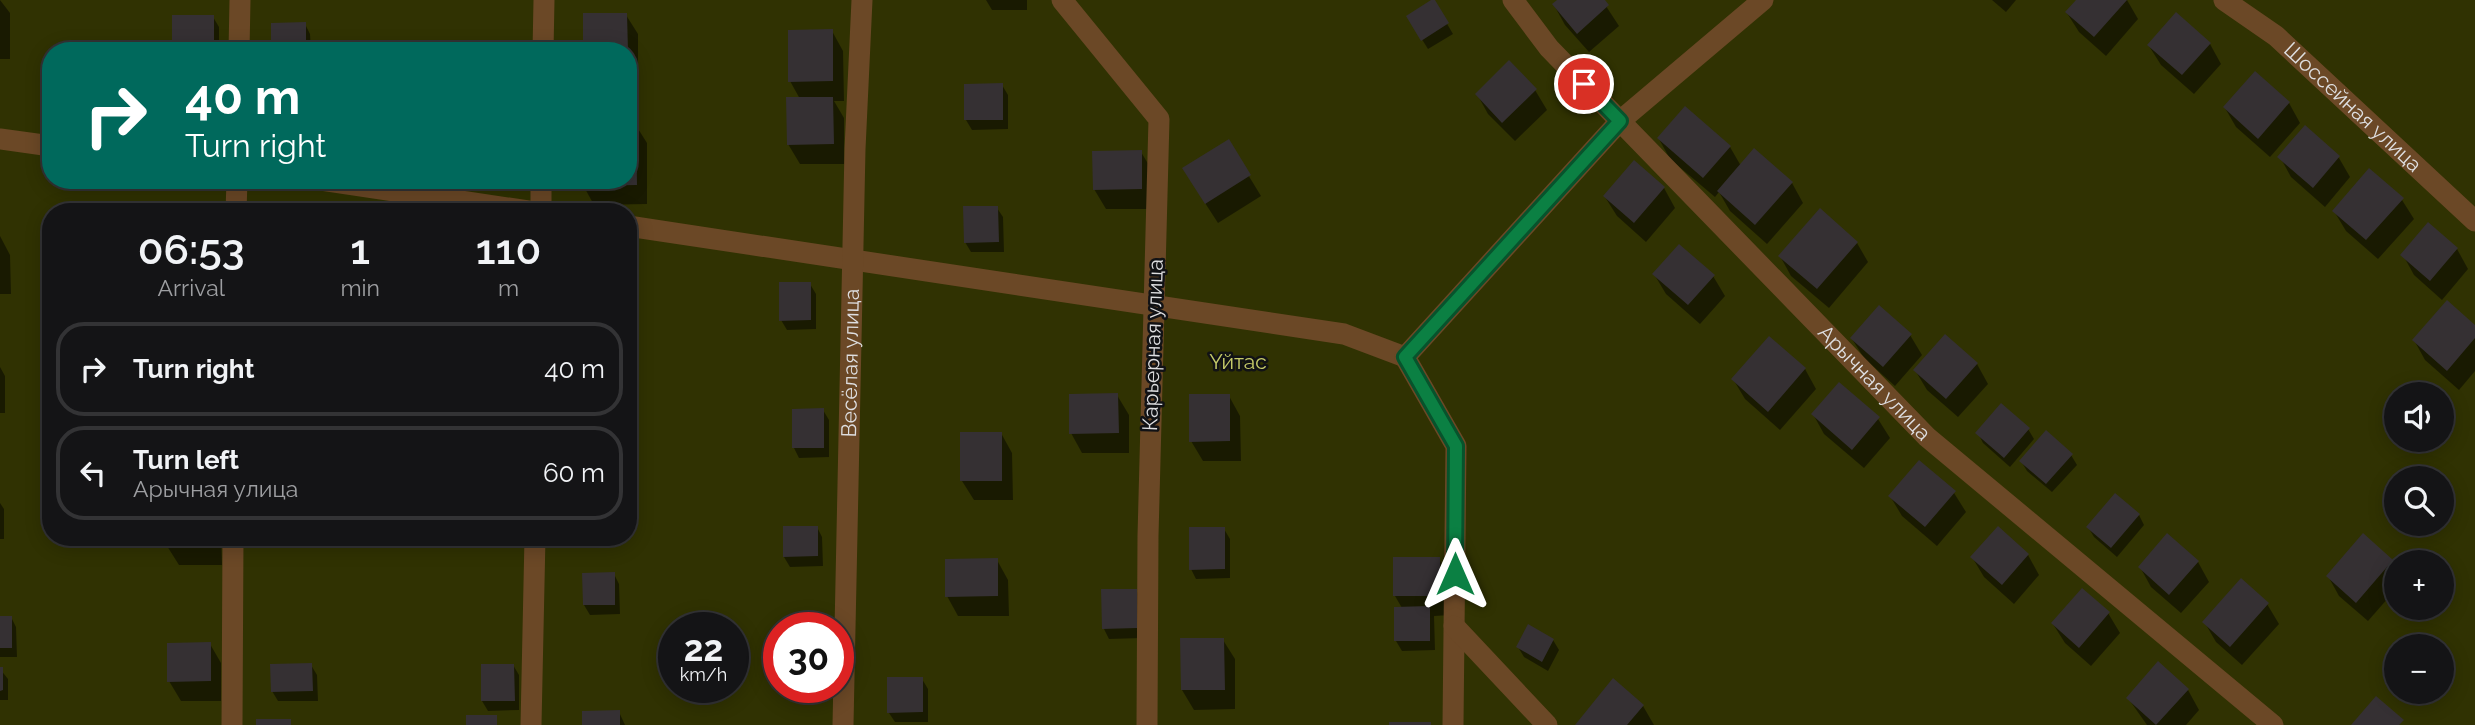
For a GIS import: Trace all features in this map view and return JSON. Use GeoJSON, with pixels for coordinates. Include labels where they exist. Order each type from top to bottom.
{"type":"FeatureCollection","features":[{"type":"Feature","properties":{"kind":"street"},"geometry":{"type":"LineString","coordinates":[[239,42],[240,0]]}},
{"type":"Feature","properties":{"kind":"street"},"geometry":{"type":"LineString","coordinates":[[543,42],[544,0]]}},
{"type":"Feature","properties":{"kind":"street","name":"Весёлая улица"},"geometry":{"type":"LineString","coordinates":[[843,725],[853,260],[862,0]]}},
{"type":"Feature","properties":{"kind":"street","name":"Карьерная улица"},"geometry":{"type":"LineString","coordinates":[[1062,0],[1159,120],[1147,725]]}},
{"type":"Feature","properties":{"kind":"street","name":"Арычная улица"},"geometry":{"type":"LineString","coordinates":[[1513,0],[1549,48],[1927,437],[2273,725]]}},
{"type":"Feature","properties":{"kind":"street"},"geometry":{"type":"LineString","coordinates":[[1405,357],[1620,121],[1763,0]]}},
{"type":"Feature","properties":{"kind":"street","name":"Шоссейная улица"},"geometry":{"type":"LineString","coordinates":[[2224,0],[2276,36],[2475,221]]}},
{"type":"Feature","properties":{"kind":"street"},"geometry":{"type":"LineString","coordinates":[[0,139],[42,145]]}},
{"type":"Feature","properties":{"kind":"street"},"geometry":{"type":"LineString","coordinates":[[381,189],[475,203]]}},
{"type":"Feature","properties":{"kind":"street"},"geometry":{"type":"LineString","coordinates":[[637,227],[1345,334],[1405,357],[1456,446],[1453,725]]}},
{"type":"Feature","properties":{"kind":"street"},"geometry":{"type":"LineString","coordinates":[[232,725],[233,546]]}},
{"type":"Feature","properties":{"kind":"street"},"geometry":{"type":"LineString","coordinates":[[531,725],[535,546]]}},
{"type":"Feature","properties":{"kind":"street"},"geometry":{"type":"LineString","coordinates":[[1454,626],[1547,725]]}},
{"type":"Feature","properties":{"kind":"green space","name":"Үйтас"},"geometry":{"type":"Polygon","coordinates":[[[0,0],[2475,0],[2475,725],[0,725],[0,0]]]}},
{"type":"Feature","properties":{"kind":"building"},"geometry":{"type":"Polygon","coordinates":[[[1435,0],[1449,23],[1421,41],[1406,16],[1435,0]]]}},
{"type":"Feature","properties":{"kind":"building"},"geometry":{"type":"Polygon","coordinates":[[[1557,0],[1605,0],[1609,5],[1577,34],[1552,4],[1557,0]]]}},
{"type":"Feature","properties":{"kind":"building"},"geometry":{"type":"Polygon","coordinates":[[[2076,0],[2127,0],[2094,37],[2065,12],[2076,0]]]}},
{"type":"Feature","properties":{"kind":"building"},"geometry":{"type":"Polygon","coordinates":[[[2176,12],[2211,43],[2182,75],[2147,45],[2176,12]]]}},
{"type":"Feature","properties":{"kind":"building"},"geometry":{"type":"Polygon","coordinates":[[[583,13],[627,13],[628,42],[583,42],[583,13]]]}},
{"type":"Feature","properties":{"kind":"building"},"geometry":{"type":"Polygon","coordinates":[[[172,15],[214,15],[214,42],[172,42],[172,15]]]}},
{"type":"Feature","properties":{"kind":"building"},"geometry":{"type":"Polygon","coordinates":[[[306,22],[306,42],[271,42],[271,23],[306,22]]]}},
{"type":"Feature","properties":{"kind":"building"},"geometry":{"type":"Polygon","coordinates":[[[833,29],[833,81],[788,82],[788,30],[833,29]]]}},
{"type":"Feature","properties":{"kind":"building"},"geometry":{"type":"Polygon","coordinates":[[[1509,60],[1537,89],[1502,123],[1475,94],[1509,60]]]}},
{"type":"Feature","properties":{"kind":"building"},"geometry":{"type":"Polygon","coordinates":[[[2255,71],[2290,102],[2258,139],[2223,107],[2255,71]]]}},
{"type":"Feature","properties":{"kind":"building"},"geometry":{"type":"Polygon","coordinates":[[[1003,83],[1003,120],[964,120],[964,84],[1003,83]]]}},
{"type":"Feature","properties":{"kind":"building"},"geometry":{"type":"Polygon","coordinates":[[[786,97],[833,97],[834,144],[787,145],[786,97]]]}},
{"type":"Feature","properties":{"kind":"building"},"geometry":{"type":"Polygon","coordinates":[[[1685,106],[1731,146],[1703,178],[1657,138],[1685,106]]]}},
{"type":"Feature","properties":{"kind":"building"},"geometry":{"type":"Polygon","coordinates":[[[2305,125],[2340,156],[2313,188],[2277,157],[2305,125]]]}},
{"type":"Feature","properties":{"kind":"building"},"geometry":{"type":"Polygon","coordinates":[[[1229,139],[1251,175],[1205,204],[1182,168],[1229,139]]]}},
{"type":"Feature","properties":{"kind":"building"},"geometry":{"type":"Polygon","coordinates":[[[1754,148],[1793,182],[1755,225],[1717,191],[1754,148]]]}},
{"type":"Feature","properties":{"kind":"building"},"geometry":{"type":"Polygon","coordinates":[[[1142,150],[1142,189],[1093,190],[1092,151],[1142,150]]]}},
{"type":"Feature","properties":{"kind":"building"},"geometry":{"type":"Polygon","coordinates":[[[1634,160],[1665,187],[1634,223],[1603,196],[1634,160]]]}},
{"type":"Feature","properties":{"kind":"building"},"geometry":{"type":"Polygon","coordinates":[[[2369,168],[2404,198],[2366,240],[2332,211],[2369,168]]]}},
{"type":"Feature","properties":{"kind":"building"},"geometry":{"type":"Polygon","coordinates":[[[963,206],[998,206],[999,242],[964,243],[963,206]]]}},
{"type":"Feature","properties":{"kind":"building"},"geometry":{"type":"Polygon","coordinates":[[[1820,208],[1858,242],[1817,289],[1778,256],[1820,208]]]}},
{"type":"Feature","properties":{"kind":"building"},"geometry":{"type":"Polygon","coordinates":[[[2428,222],[2458,248],[2430,281],[2400,255],[2428,222]]]}},
{"type":"Feature","properties":{"kind":"building"},"geometry":{"type":"Polygon","coordinates":[[[1679,244],[1715,275],[1688,305],[1652,274],[1679,244]]]}},
{"type":"Feature","properties":{"kind":"building"},"geometry":{"type":"Polygon","coordinates":[[[779,282],[811,282],[811,320],[779,321],[779,282]]]}},
{"type":"Feature","properties":{"kind":"building"},"geometry":{"type":"Polygon","coordinates":[[[2447,300],[2475,325],[2475,338],[2447,371],[2412,340],[2447,300]]]}},
{"type":"Feature","properties":{"kind":"building"},"geometry":{"type":"Polygon","coordinates":[[[1879,305],[1912,334],[1883,367],[1850,338],[1879,305]]]}},
{"type":"Feature","properties":{"kind":"building"},"geometry":{"type":"Polygon","coordinates":[[[1945,334],[1978,363],[1946,399],[1913,370],[1945,334]]]}},
{"type":"Feature","properties":{"kind":"building"},"geometry":{"type":"Polygon","coordinates":[[[1769,336],[1806,368],[1768,412],[1731,379],[1769,336]]]}},
{"type":"Feature","properties":{"kind":"building"},"geometry":{"type":"Polygon","coordinates":[[[1839,382],[1880,417],[1852,450],[1811,414],[1839,382]]]}},
{"type":"Feature","properties":{"kind":"building"},"geometry":{"type":"Polygon","coordinates":[[[1118,393],[1119,433],[1069,434],[1069,394],[1118,393]]]}},
{"type":"Feature","properties":{"kind":"building"},"geometry":{"type":"Polygon","coordinates":[[[1189,394],[1230,394],[1230,441],[1189,442],[1189,394]]]}},
{"type":"Feature","properties":{"kind":"building"},"geometry":{"type":"Polygon","coordinates":[[[2001,403],[2030,428],[2004,458],[1975,433],[2001,403]]]}},
{"type":"Feature","properties":{"kind":"building"},"geometry":{"type":"Polygon","coordinates":[[[824,408],[824,448],[792,448],[792,409],[824,408]]]}},
{"type":"Feature","properties":{"kind":"building"},"geometry":{"type":"Polygon","coordinates":[[[2046,430],[2073,454],[2046,484],[2019,461],[2046,430]]]}},
{"type":"Feature","properties":{"kind":"building"},"geometry":{"type":"Polygon","coordinates":[[[960,432],[1002,432],[1002,481],[960,481],[960,432]]]}},
{"type":"Feature","properties":{"kind":"building"},"geometry":{"type":"Polygon","coordinates":[[[1919,460],[1956,491],[1925,527],[1888,496],[1919,460]]]}},
{"type":"Feature","properties":{"kind":"building"},"geometry":{"type":"Polygon","coordinates":[[[2115,493],[2140,514],[2111,548],[2086,527],[2115,493]]]}},
{"type":"Feature","properties":{"kind":"building"},"geometry":{"type":"Polygon","coordinates":[[[783,526],[818,526],[818,556],[783,557],[783,526]]]}},
{"type":"Feature","properties":{"kind":"building"},"geometry":{"type":"Polygon","coordinates":[[[1998,526],[2029,554],[2002,585],[1970,557],[1998,526]]]}},
{"type":"Feature","properties":{"kind":"building"},"geometry":{"type":"Polygon","coordinates":[[[1189,527],[1225,527],[1225,569],[1189,570],[1189,527]]]}},
{"type":"Feature","properties":{"kind":"building"},"geometry":{"type":"Polygon","coordinates":[[[2167,533],[2199,561],[2169,595],[2138,567],[2167,533]]]}},
{"type":"Feature","properties":{"kind":"building"},"geometry":{"type":"Polygon","coordinates":[[[2363,533],[2384,552],[2384,570],[2356,603],[2326,576],[2363,533]]]}},
{"type":"Feature","properties":{"kind":"building"},"geometry":{"type":"Polygon","coordinates":[[[1393,557],[1440,557],[1440,596],[1393,596],[1393,557]]]}},
{"type":"Feature","properties":{"kind":"building"},"geometry":{"type":"Polygon","coordinates":[[[998,558],[998,596],[945,597],[945,559],[998,558]]]}},
{"type":"Feature","properties":{"kind":"building"},"geometry":{"type":"Polygon","coordinates":[[[615,572],[615,605],[583,605],[582,573],[615,572]]]}},
{"type":"Feature","properties":{"kind":"building"},"geometry":{"type":"Polygon","coordinates":[[[2241,578],[2269,603],[2230,647],[2202,622],[2241,578]]]}},
{"type":"Feature","properties":{"kind":"building"},"geometry":{"type":"Polygon","coordinates":[[[2082,588],[2110,612],[2079,648],[2051,623],[2082,588]]]}},
{"type":"Feature","properties":{"kind":"building"},"geometry":{"type":"Polygon","coordinates":[[[1101,589],[1137,589],[1137,628],[1102,629],[1101,589]]]}},
{"type":"Feature","properties":{"kind":"building"},"geometry":{"type":"Polygon","coordinates":[[[1430,606],[1430,641],[1394,641],[1394,607],[1430,606]]]}},
{"type":"Feature","properties":{"kind":"building"},"geometry":{"type":"Polygon","coordinates":[[[0,616],[12,616],[12,648],[0,648],[0,616]]]}},
{"type":"Feature","properties":{"kind":"building"},"geometry":{"type":"Polygon","coordinates":[[[1528,624],[1554,639],[1542,662],[1516,647],[1528,624]]]}},
{"type":"Feature","properties":{"kind":"building"},"geometry":{"type":"Polygon","coordinates":[[[1180,638],[1224,638],[1225,690],[1181,690],[1180,638]]]}},
{"type":"Feature","properties":{"kind":"building"},"geometry":{"type":"Polygon","coordinates":[[[211,642],[211,681],[167,682],[167,643],[211,642]]]}},
{"type":"Feature","properties":{"kind":"building"},"geometry":{"type":"Polygon","coordinates":[[[2158,661],[2189,689],[2156,725],[2126,698],[2158,661]]]}},
{"type":"Feature","properties":{"kind":"building"},"geometry":{"type":"Polygon","coordinates":[[[312,663],[313,691],[271,692],[270,664],[312,663]]]}},
{"type":"Feature","properties":{"kind":"building"},"geometry":{"type":"Polygon","coordinates":[[[481,664],[514,664],[515,701],[481,701],[481,664]]]}},
{"type":"Feature","properties":{"kind":"building"},"geometry":{"type":"Polygon","coordinates":[[[0,667],[3,667],[3,690],[0,691],[0,667]]]}},
{"type":"Feature","properties":{"kind":"building"},"geometry":{"type":"Polygon","coordinates":[[[887,677],[923,677],[923,712],[887,713],[887,677]]]}},
{"type":"Feature","properties":{"kind":"building"},"geometry":{"type":"Polygon","coordinates":[[[1613,678],[1644,705],[1627,725],[1575,725],[1613,678]]]}},
{"type":"Feature","properties":{"kind":"building"},"geometry":{"type":"Polygon","coordinates":[[[2376,696],[2404,720],[2399,725],[2351,725],[2376,696]]]}},
{"type":"Feature","properties":{"kind":"building"},"geometry":{"type":"Polygon","coordinates":[[[620,710],[620,725],[582,725],[582,711],[620,710]]]}},
{"type":"Feature","properties":{"kind":"building"},"geometry":{"type":"Polygon","coordinates":[[[466,715],[497,715],[497,725],[466,725],[466,715]]]}},
{"type":"Feature","properties":{"kind":"building"},"geometry":{"type":"Polygon","coordinates":[[[256,719],[291,719],[291,725],[256,725],[256,719]]]}},
{"type":"Feature","properties":{"kind":"building"},"geometry":{"type":"Polygon","coordinates":[[[1389,722],[1431,722],[1431,725],[1389,725],[1389,722]]]}},
{"type":"Feature","properties":{"kind":"route"},"geometry":{"type":"LineString","coordinates":[[1455,574],[1456,446],[1405,357],[1620,121],[1584,84]]}}]}
